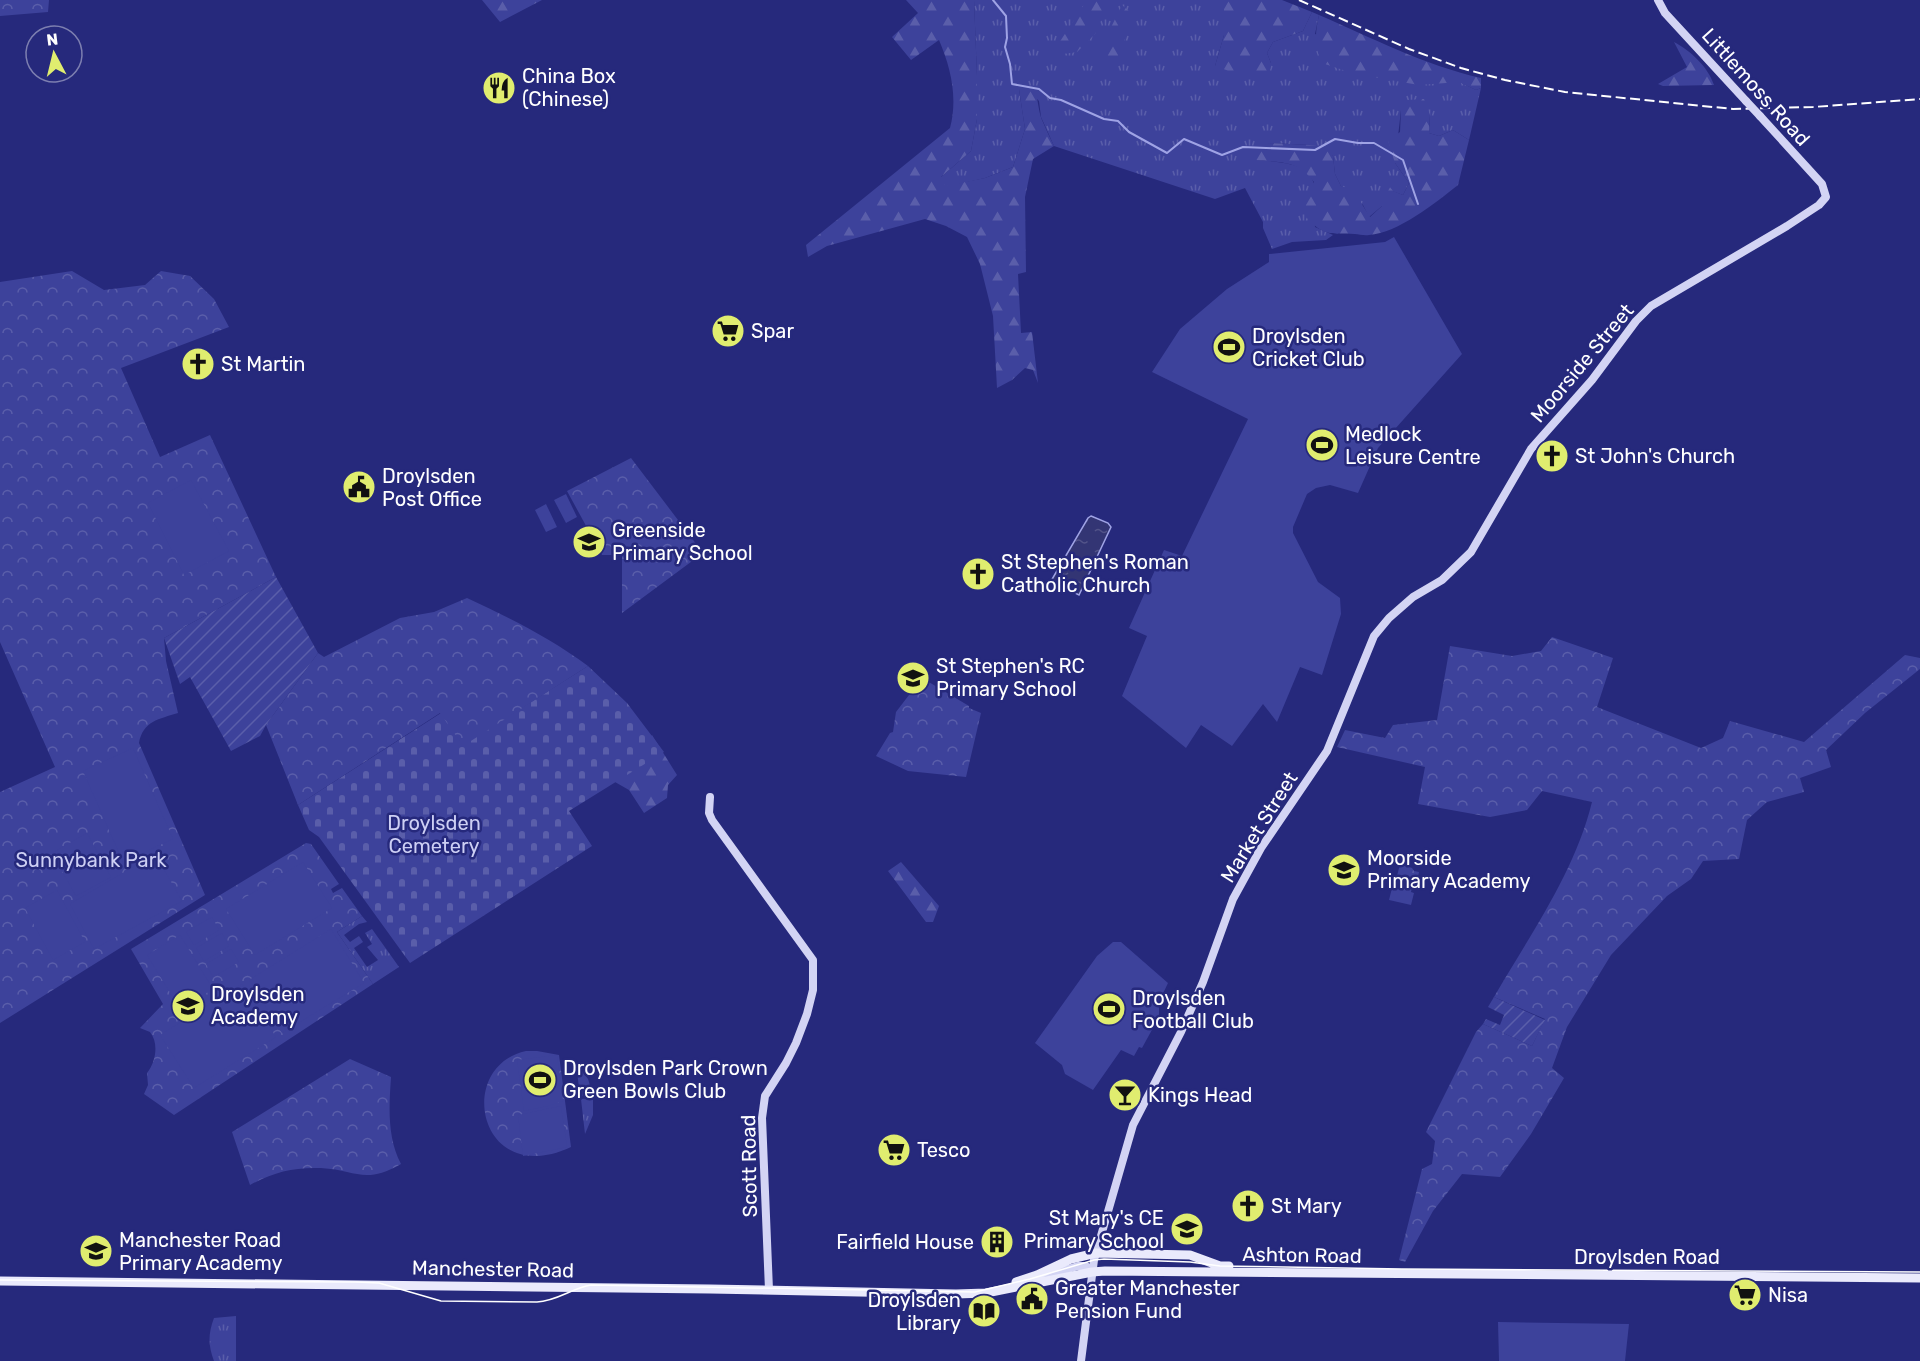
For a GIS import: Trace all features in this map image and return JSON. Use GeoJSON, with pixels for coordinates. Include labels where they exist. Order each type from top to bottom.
{"type":"FeatureCollection","features":[{"type":"Feature","properties":{"kind":"main road","name":"Ashton Road"},"geometry":{"type":"LineString","coordinates":[[1096,1253],[1190,1256],[1220,1266],[1343,1268],[1374,1274]]}},
{"type":"Feature","properties":{"kind":"main road","name":"Manchester Road"},"geometry":{"type":"LineString","coordinates":[[986,1293],[1071,1259],[1096,1253]]}},
{"type":"Feature","properties":{"kind":"main road","name":"Ashton Road"},"geometry":{"type":"LineString","coordinates":[[1092,1272],[1374,1274]]}},
{"type":"Feature","properties":{"kind":"main road","name":"Manchester Road"},"geometry":{"type":"LineString","coordinates":[[0,1281],[956,1294],[986,1293],[1092,1272]]}},
{"type":"Feature","properties":{"kind":"main road","name":"Droylsden Road"},"geometry":{"type":"LineString","coordinates":[[1374,1274],[1920,1278]]}},
{"type":"Feature","properties":{"kind":"street","name":"Littlemoss Road"},"geometry":{"type":"LineString","coordinates":[[1658,0],[1665,13],[1822,184],[1826,197]]}},
{"type":"Feature","properties":{"kind":"street","name":"Moorside Street"},"geometry":{"type":"LineString","coordinates":[[1442,580],[1471,552],[1531,449],[1592,381],[1636,321],[1651,306],[1786,226],[1819,205],[1826,197]]}},
{"type":"Feature","properties":{"kind":"street","name":"Market Street"},"geometry":{"type":"LineString","coordinates":[[1081,1361],[1096,1253],[1133,1125],[1203,982],[1233,899],[1261,848],[1327,751],[1374,636],[1389,618],[1413,597],[1442,580]]}},
{"type":"Feature","properties":{"kind":"street","name":"Scott Road"},"geometry":{"type":"LineString","coordinates":[[710,797],[712,820],[813,960],[813,990],[807,1014],[791,1053],[765,1096],[763,1159],[769,1290]]}},
{"type":"Feature","properties":{"kind":"street"},"geometry":{"type":"LineString","coordinates":[[1020,1281],[1041,1278],[1078,1266],[1086,1266],[1092,1272]]}},
{"type":"Feature","properties":{"kind":"green space"},"geometry":{"type":"Polygon","coordinates":[[[0,0],[49,0],[48,12],[0,16],[0,0]]]}},
{"type":"Feature","properties":{"kind":"green space"},"geometry":{"type":"Polygon","coordinates":[[[482,0],[542,0],[500,22],[482,0]]]}},
{"type":"Feature","properties":{"kind":"green space"},"geometry":{"type":"Polygon","coordinates":[[[906,0],[974,0],[977,119],[971,151],[941,177],[945,186],[985,178],[1013,167],[1025,129],[1019,81],[1031,88],[1037,96],[1042,120],[1054,146],[1033,159],[1025,197],[1026,272],[1018,274],[1021,333],[1032,332],[1038,383],[1033,370],[1025,368],[1012,380],[997,388],[993,316],[980,264],[967,237],[946,226],[925,219],[827,246],[808,257],[806,245],[950,128],[953,106],[952,83],[939,40],[911,60],[892,37],[918,13],[906,0]]]}},
{"type":"Feature","properties":{"kind":"green space"},"geometry":{"type":"Polygon","coordinates":[[[974,0],[1224,0],[1224,35],[1215,66],[1271,63],[1267,53],[1273,42],[1303,31],[1312,12],[1319,15],[1315,34],[1460,82],[1476,90],[1481,88],[1469,140],[1453,130],[1439,136],[1429,133],[1430,115],[1401,110],[1395,163],[1409,183],[1403,195],[1392,191],[1382,206],[1369,217],[1363,205],[1341,186],[1335,174],[1333,156],[1310,145],[1269,143],[1257,160],[1290,164],[1311,176],[1315,194],[1315,227],[1333,235],[1326,240],[1292,242],[1272,249],[1263,228],[1263,222],[1245,188],[1215,199],[1054,146],[1041,117],[1039,101],[1019,81],[1025,129],[1013,167],[985,178],[945,187],[940,178],[971,151],[977,119],[974,0]]]}},
{"type":"Feature","properties":{"kind":"green space"},"geometry":{"type":"Polygon","coordinates":[[[1087,0],[1110,0],[1095,34],[1077,52],[1063,54],[1059,43],[1087,0]]]}},
{"type":"Feature","properties":{"kind":"green space"},"geometry":{"type":"Polygon","coordinates":[[[1224,0],[1282,0],[1312,12],[1303,31],[1273,42],[1267,53],[1271,63],[1270,71],[1249,76],[1215,66],[1224,35],[1224,0]]]}},
{"type":"Feature","properties":{"kind":"green space"},"geometry":{"type":"Polygon","coordinates":[[[1122,5],[1131,13],[1132,21],[1115,64],[1097,56],[1122,5]]]}},
{"type":"Feature","properties":{"kind":"green space"},"geometry":{"type":"Polygon","coordinates":[[[1319,15],[1439,66],[1481,78],[1481,88],[1476,90],[1459,82],[1419,85],[1355,74],[1322,63],[1316,39],[1319,15]]]}},
{"type":"Feature","properties":{"kind":"green space"},"geometry":{"type":"Polygon","coordinates":[[[1674,42],[1698,60],[1708,72],[1714,85],[1663,86],[1658,84],[1687,67],[1674,42]]]}},
{"type":"Feature","properties":{"kind":"green space"},"geometry":{"type":"Polygon","coordinates":[[[1424,99],[1430,115],[1429,133],[1439,136],[1453,130],[1469,140],[1458,185],[1416,216],[1392,229],[1367,235],[1322,231],[1305,216],[1305,199],[1314,182],[1308,175],[1295,166],[1281,162],[1256,160],[1255,147],[1269,143],[1325,147],[1333,156],[1335,174],[1341,186],[1353,190],[1370,217],[1382,206],[1382,191],[1389,186],[1393,191],[1403,195],[1409,183],[1395,163],[1388,141],[1400,132],[1401,110],[1406,100],[1424,99]]]}},
{"type":"Feature","properties":{"kind":"green space"},"geometry":{"type":"Polygon","coordinates":[[[1394,237],[1462,354],[1378,448],[1358,493],[1330,485],[1316,488],[1307,494],[1293,527],[1293,533],[1318,582],[1340,598],[1341,614],[1322,675],[1300,667],[1277,722],[1263,704],[1232,746],[1201,725],[1186,748],[1122,696],[1147,636],[1129,628],[1164,550],[1182,556],[1248,419],[1152,372],[1180,329],[1227,289],[1269,262],[1269,254],[1385,242],[1394,237]]]}},
{"type":"Feature","properties":{"kind":"green space","name":"Sunnybank Park"},"geometry":{"type":"Polygon","coordinates":[[[72,271],[104,290],[145,285],[161,271],[190,276],[214,299],[229,327],[121,368],[160,457],[210,435],[276,577],[164,638],[166,661],[178,713],[158,719],[148,725],[139,743],[205,895],[0,1023],[0,792],[55,767],[0,642],[0,282],[72,271]]]}},
{"type":"Feature","properties":{"kind":"green space"},"geometry":{"type":"Polygon","coordinates":[[[631,458],[703,553],[622,613],[622,555],[602,555],[567,491],[631,458]]]}},
{"type":"Feature","properties":{"kind":"green space"},"geometry":{"type":"Polygon","coordinates":[[[191,480],[229,551],[184,575],[148,503],[191,480]]]}},
{"type":"Feature","properties":{"kind":"green space"},"geometry":{"type":"Polygon","coordinates":[[[566,494],[577,517],[566,523],[554,500],[566,494]]]}},
{"type":"Feature","properties":{"kind":"green space"},"geometry":{"type":"Polygon","coordinates":[[[546,504],[557,527],[546,532],[535,510],[546,504]]]}},
{"type":"Feature","properties":{"kind":"green space"},"geometry":{"type":"Polygon","coordinates":[[[276,577],[318,653],[260,736],[231,751],[190,677],[180,684],[164,638],[276,577]]]}},
{"type":"Feature","properties":{"kind":"green space"},"geometry":{"type":"Polygon","coordinates":[[[467,598],[529,629],[588,666],[463,746],[440,713],[298,805],[266,725],[318,653],[324,657],[400,618],[434,612],[467,598]]]}},
{"type":"Feature","properties":{"kind":"green space"},"geometry":{"type":"Polygon","coordinates":[[[1552,637],[1613,658],[1597,707],[1701,748],[1723,738],[1730,721],[1804,742],[1905,655],[1920,658],[1920,669],[1865,713],[1826,750],[1831,767],[1800,778],[1804,792],[1767,802],[1747,820],[1739,859],[1703,861],[1691,879],[1667,896],[1611,955],[1567,1027],[1552,1068],[1564,1078],[1531,1134],[1500,1177],[1462,1174],[1433,1211],[1405,1262],[1399,1260],[1422,1169],[1432,1164],[1435,1141],[1426,1132],[1476,1032],[1483,1024],[1532,1046],[1545,1019],[1494,997],[1563,878],[1575,853],[1592,802],[1542,791],[1527,810],[1490,817],[1418,804],[1425,767],[1337,747],[1345,730],[1385,738],[1393,725],[1437,720],[1450,646],[1512,656],[1541,651],[1552,637]]]}},
{"type":"Feature","properties":{"kind":"green space","name":"Droylsden Cemetery"},"geometry":{"type":"Polygon","coordinates":[[[588,666],[627,703],[664,752],[569,811],[592,846],[410,963],[319,837],[309,830],[298,805],[441,713],[463,745],[588,666]]]}},
{"type":"Feature","properties":{"kind":"green space"},"geometry":{"type":"Polygon","coordinates":[[[922,678],[969,708],[981,713],[966,777],[908,771],[876,756],[890,733],[893,732],[896,712],[922,678]]]}},
{"type":"Feature","properties":{"kind":"green space"},"geometry":{"type":"Polygon","coordinates":[[[652,735],[677,775],[668,785],[667,798],[644,813],[629,790],[615,782],[652,735]]]}},
{"type":"Feature","properties":{"kind":"green space"},"geometry":{"type":"Polygon","coordinates":[[[133,748],[173,839],[123,862],[83,771],[133,748]]]}},
{"type":"Feature","properties":{"kind":"green space","name":"Sunnybank Park"},"geometry":{"type":"Polygon","coordinates":[[[87,833],[111,877],[76,896],[52,853],[87,833]]]}},
{"type":"Feature","properties":{"kind":"green space"},"geometry":{"type":"Polygon","coordinates":[[[306,843],[311,844],[339,884],[331,889],[333,893],[342,888],[362,916],[337,932],[373,984],[174,1115],[144,1094],[148,1085],[147,1073],[154,1058],[155,1042],[150,1032],[140,1028],[163,1004],[131,949],[306,843]]]}},
{"type":"Feature","properties":{"kind":"green space"},"geometry":{"type":"Polygon","coordinates":[[[155,854],[182,901],[94,949],[70,904],[155,854]]]}},
{"type":"Feature","properties":{"kind":"green space"},"geometry":{"type":"Polygon","coordinates":[[[303,862],[332,908],[255,955],[226,909],[303,862]]]}},
{"type":"Feature","properties":{"kind":"green space"},"geometry":{"type":"Polygon","coordinates":[[[901,862],[939,906],[933,922],[926,922],[888,871],[901,862]]]}},
{"type":"Feature","properties":{"kind":"green space"},"geometry":{"type":"Polygon","coordinates":[[[1400,864],[1419,872],[1417,881],[1397,876],[1400,864]]]}},
{"type":"Feature","properties":{"kind":"green space"},"geometry":{"type":"Polygon","coordinates":[[[1394,880],[1413,883],[1411,892],[1414,893],[1411,905],[1389,900],[1394,880]]]}},
{"type":"Feature","properties":{"kind":"green space"},"geometry":{"type":"Polygon","coordinates":[[[57,890],[85,942],[53,960],[25,908],[57,890]]]}},
{"type":"Feature","properties":{"kind":"green space"},"geometry":{"type":"Polygon","coordinates":[[[362,916],[367,922],[359,924],[344,935],[350,942],[359,936],[363,942],[354,948],[367,967],[378,960],[367,947],[372,944],[365,933],[372,929],[399,967],[373,984],[337,932],[362,916]]]}},
{"type":"Feature","properties":{"kind":"green space"},"geometry":{"type":"Polygon","coordinates":[[[212,917],[219,930],[194,945],[186,932],[212,917]]]}},
{"type":"Feature","properties":{"kind":"green space"},"geometry":{"type":"Polygon","coordinates":[[[331,929],[364,983],[282,1033],[249,980],[331,929]]]}},
{"type":"Feature","properties":{"kind":"green space"},"geometry":{"type":"Polygon","coordinates":[[[222,933],[229,946],[204,961],[196,948],[222,933]]]}},
{"type":"Feature","properties":{"kind":"green space"},"geometry":{"type":"Polygon","coordinates":[[[180,935],[213,989],[180,1009],[147,955],[180,935]]]}},
{"type":"Feature","properties":{"kind":"green space","name":"Droylsden Football Club"},"geometry":{"type":"Polygon","coordinates":[[[1113,942],[1121,942],[1168,983],[1159,1002],[1159,1017],[1142,1048],[1139,1047],[1134,1056],[1121,1050],[1093,1090],[1065,1074],[1062,1065],[1035,1043],[1097,956],[1113,942]]]}},
{"type":"Feature","properties":{"kind":"green space"},"geometry":{"type":"Polygon","coordinates":[[[231,949],[239,962],[213,977],[206,964],[231,949]]]}},
{"type":"Feature","properties":{"kind":"green space"},"geometry":{"type":"Polygon","coordinates":[[[242,984],[276,1037],[194,1088],[160,1035],[242,984]]]}},
{"type":"Feature","properties":{"kind":"green space"},"geometry":{"type":"Polygon","coordinates":[[[1494,997],[1545,1020],[1532,1046],[1483,1024],[1486,1019],[1500,1025],[1504,1015],[1488,1007],[1494,997]]]}},
{"type":"Feature","properties":{"kind":"green space"},"geometry":{"type":"Polygon","coordinates":[[[526,1051],[559,1055],[571,1147],[540,1156],[515,1152],[497,1140],[487,1121],[484,1100],[490,1079],[503,1061],[526,1051]]]}},
{"type":"Feature","properties":{"kind":"green space","name":"Droylsden Park Crown Green Bowls Club"},"geometry":{"type":"Polygon","coordinates":[[[557,1055],[563,1101],[524,1111],[517,1060],[557,1055]]]}},
{"type":"Feature","properties":{"kind":"green space"},"geometry":{"type":"Polygon","coordinates":[[[350,1059],[391,1077],[391,1133],[401,1164],[378,1174],[369,1175],[333,1169],[301,1168],[267,1177],[250,1185],[232,1132],[350,1059]]]}},
{"type":"Feature","properties":{"kind":"green space"},"geometry":{"type":"Polygon","coordinates":[[[576,1063],[588,1079],[593,1095],[580,1096],[576,1063]]]}},
{"type":"Feature","properties":{"kind":"green space"},"geometry":{"type":"Polygon","coordinates":[[[593,1098],[593,1115],[585,1134],[581,1099],[593,1098]]]}},
{"type":"Feature","properties":{"kind":"green space","name":"Droylsden Park Crown Green Bowls Club"},"geometry":{"type":"Polygon","coordinates":[[[561,1106],[567,1147],[523,1156],[518,1115],[561,1106]]]}},
{"type":"Feature","properties":{"kind":"green space"},"geometry":{"type":"Polygon","coordinates":[[[236,1316],[236,1361],[214,1361],[210,1340],[214,1318],[236,1316]]]}},
{"type":"Feature","properties":{"kind":"green space"},"geometry":{"type":"Polygon","coordinates":[[[1498,1322],[1629,1324],[1625,1361],[1499,1361],[1498,1322]]]}},
{"type":"Feature","properties":{"kind":"water"},"geometry":{"type":"Polygon","coordinates":[[[1091,516],[1108,523],[1111,527],[1079,595],[1051,581],[1091,516]]]}},
{"type":"Feature","properties":{"kind":"waterway"},"geometry":{"type":"LineString","coordinates":[[993,0],[1006,16],[1005,47],[1012,84],[1039,89],[1050,98],[1061,100],[1104,119],[1118,121],[1129,132],[1167,153],[1184,139],[1222,155],[1243,147],[1315,150],[1335,139],[1374,143],[1403,160],[1418,204]]}},
{"type":"Feature","properties":{"kind":"tram line"},"geometry":{"type":"LineString","coordinates":[[0,1280],[356,1282],[379,1283],[441,1301],[537,1302],[591,1285],[975,1292],[1104,1259],[1190,1262],[1220,1266],[1402,1269],[1920,1272]]}},
{"type":"Feature","properties":{"kind":"railway"},"geometry":{"type":"LineString","coordinates":[[1299,0],[1409,49],[1461,68],[1565,92],[1733,109],[1813,107],[1920,99]]}},
{"type":"Feature","properties":{"kind":"place","name":"China Box (Chinese)"},"geometry":{"type":"Point","coordinates":[499,88]}},
{"type":"Feature","properties":{"kind":"place","name":"Spar"},"geometry":{"type":"Point","coordinates":[728,331]}},
{"type":"Feature","properties":{"kind":"place","name":"Droylsden Cricket Club"},"geometry":{"type":"Point","coordinates":[1229,347]}},
{"type":"Feature","properties":{"kind":"place","name":"St Martin"},"geometry":{"type":"Point","coordinates":[198,364]}},
{"type":"Feature","properties":{"kind":"place","name":"Medlock Leisure Centre"},"geometry":{"type":"Point","coordinates":[1322,445]}},
{"type":"Feature","properties":{"kind":"place","name":"St John's Church"},"geometry":{"type":"Point","coordinates":[1552,456]}},
{"type":"Feature","properties":{"kind":"place","name":"Droylsden Post Office"},"geometry":{"type":"Point","coordinates":[359,487]}},
{"type":"Feature","properties":{"kind":"place","name":"Greenside Primary School"},"geometry":{"type":"Point","coordinates":[589,542]}},
{"type":"Feature","properties":{"kind":"place","name":"St Stephen's Roman Catholic Church"},"geometry":{"type":"Point","coordinates":[978,574]}},
{"type":"Feature","properties":{"kind":"place","name":"St Stephen's RC Primary School"},"geometry":{"type":"Point","coordinates":[913,678]}},
{"type":"Feature","properties":{"kind":"place","name":"Moorside Primary Academy"},"geometry":{"type":"Point","coordinates":[1344,870]}},
{"type":"Feature","properties":{"kind":"place","name":"Droylsden Academy"},"geometry":{"type":"Point","coordinates":[188,1006]}},
{"type":"Feature","properties":{"kind":"place","name":"Droylsden Football Club"},"geometry":{"type":"Point","coordinates":[1109,1009]}},
{"type":"Feature","properties":{"kind":"place","name":"Droylsden Park Crown Green Bowls Club"},"geometry":{"type":"Point","coordinates":[540,1080]}},
{"type":"Feature","properties":{"kind":"place","name":"Kings Head"},"geometry":{"type":"Point","coordinates":[1125,1095]}},
{"type":"Feature","properties":{"kind":"place","name":"Tesco"},"geometry":{"type":"Point","coordinates":[894,1150]}},
{"type":"Feature","properties":{"kind":"place","name":"St Mary"},"geometry":{"type":"Point","coordinates":[1248,1206]}},
{"type":"Feature","properties":{"kind":"place","name":"St Mary's CE Primary School"},"geometry":{"type":"Point","coordinates":[1187,1229]}},
{"type":"Feature","properties":{"kind":"place","name":"Fairfield House"},"geometry":{"type":"Point","coordinates":[997,1242]}},
{"type":"Feature","properties":{"kind":"place","name":"Manchester Road Primary Academy"},"geometry":{"type":"Point","coordinates":[96,1251]}},
{"type":"Feature","properties":{"kind":"place","name":"Nisa"},"geometry":{"type":"Point","coordinates":[1745,1295]}},
{"type":"Feature","properties":{"kind":"place","name":"Greater Manchester Pension Fund"},"geometry":{"type":"Point","coordinates":[1032,1299]}},
{"type":"Feature","properties":{"kind":"place","name":"Droylsden Library"},"geometry":{"type":"Point","coordinates":[984,1311]}}]}
